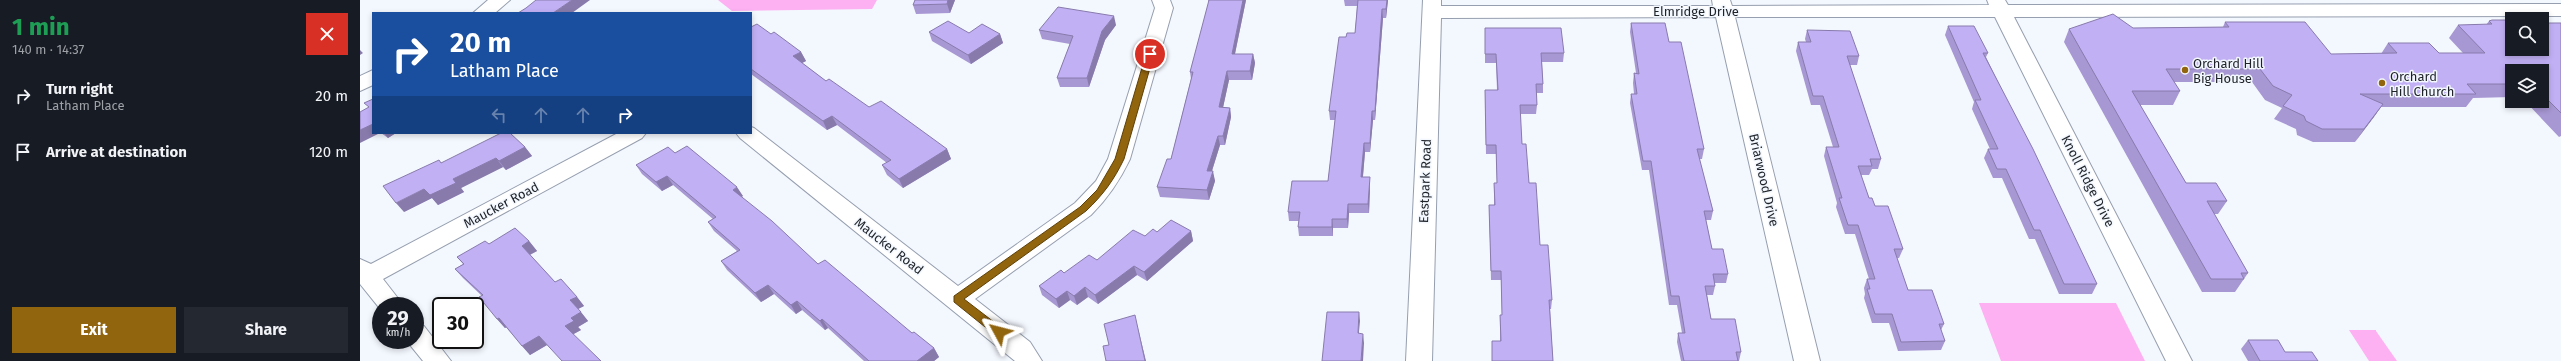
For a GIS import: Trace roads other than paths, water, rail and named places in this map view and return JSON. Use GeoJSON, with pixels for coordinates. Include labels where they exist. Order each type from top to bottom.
{"type":"FeatureCollection","features":[{"type":"Feature","properties":{"kind":"street"},"geometry":{"type":"LineString","coordinates":[[484,12],[502,0]]}},
{"type":"Feature","properties":{"kind":"street"},"geometry":{"type":"LineString","coordinates":[[957,299],[1083,209],[1100,192],[1112,176],[1119,159],[1164,8],[1161,0]]}},
{"type":"Feature","properties":{"kind":"street","name":"Knoll Ridge Drive"},"geometry":{"type":"LineString","coordinates":[[1999,5],[2179,361]]}},
{"type":"Feature","properties":{"kind":"street","name":"Elmridge Drive"},"geometry":{"type":"LineString","coordinates":[[1432,6],[2276,5],[2561,10]]}},
{"type":"Feature","properties":{"kind":"street","name":"Eastpark Road"},"geometry":{"type":"LineString","coordinates":[[1419,361],[1432,6]]}},
{"type":"Feature","properties":{"kind":"street","name":"Briarwood Drive"},"geometry":{"type":"LineString","coordinates":[[1723,6],[1807,361]]}},
{"type":"Feature","properties":{"kind":"street"},"geometry":{"type":"LineString","coordinates":[[360,84],[372,78]]}},
{"type":"Feature","properties":{"kind":"street","name":"Maucker Road"},"geometry":{"type":"LineString","coordinates":[[364,272],[633,134]]}},
{"type":"Feature","properties":{"kind":"street","name":"Maucker Road"},"geometry":{"type":"LineString","coordinates":[[748,134],[1021,349],[1028,361]]}},
{"type":"Feature","properties":{"kind":"street"},"geometry":{"type":"LineString","coordinates":[[364,272],[385,297]]}},
{"type":"Feature","properties":{"kind":"street"},"geometry":{"type":"LineString","coordinates":[[424,344],[438,361]]}},
{"type":"Feature","properties":{"kind":"place","name":"Orchard Hill Big House"},"geometry":{"type":"Point","coordinates":[2185,70]}},
{"type":"Feature","properties":{"kind":"place","name":"Orchard Hill Church"},"geometry":{"type":"Point","coordinates":[2382,83]}}]}
